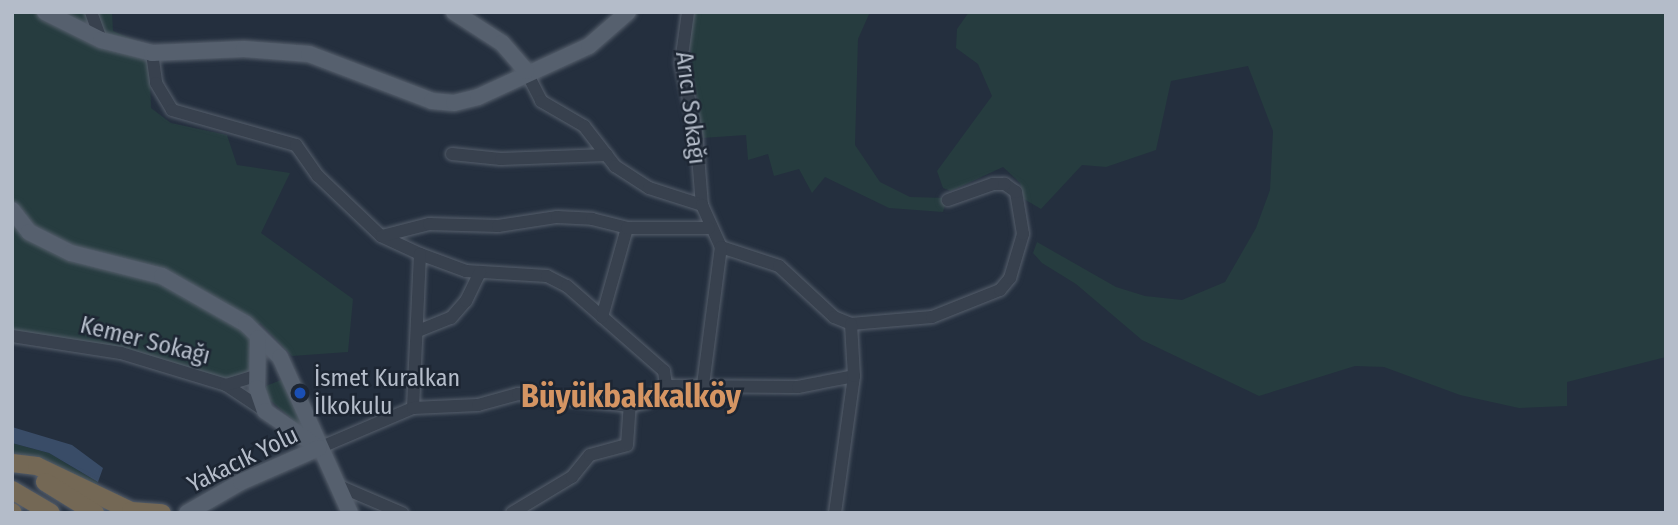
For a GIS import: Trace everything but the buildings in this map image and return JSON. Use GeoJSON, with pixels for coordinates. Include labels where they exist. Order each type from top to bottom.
{"type":"FeatureCollection","features":[{"type":"Feature","properties":{"kind":"highway"},"geometry":{"type":"LineString","coordinates":[[12,465],[51,485],[93,513]]}},
{"type":"Feature","properties":{"kind":"highway"},"geometry":{"type":"LineString","coordinates":[[12,465],[37,466],[131,511],[162,513]]}},
{"type":"Feature","properties":{"kind":"highway"},"geometry":{"type":"LineString","coordinates":[[12,490],[51,513]]}},
{"type":"Feature","properties":{"kind":"highway"},"geometry":{"type":"LineString","coordinates":[[79,513],[93,513]]}},
{"type":"Feature","properties":{"kind":"main road"},"geometry":{"type":"LineString","coordinates":[[45,12],[101,40],[152,54],[244,49],[309,54],[432,101],[454,103],[478,97],[526,71],[589,46],[628,12]]}},
{"type":"Feature","properties":{"kind":"main road"},"geometry":{"type":"LineString","coordinates":[[454,12],[502,43],[526,71]]}},
{"type":"Feature","properties":{"kind":"main road"},"geometry":{"type":"LineString","coordinates":[[12,210],[29,232],[71,253],[162,276],[228,311],[286,368],[349,513]]}},
{"type":"Feature","properties":{"kind":"main road"},"geometry":{"type":"LineString","coordinates":[[258,338],[259,400],[265,411]]}},
{"type":"Feature","properties":{"kind":"main road"},"geometry":{"type":"LineString","coordinates":[[259,375],[286,368]]}},
{"type":"Feature","properties":{"kind":"main road","name":"Kemer Sokağı"},"geometry":{"type":"LineString","coordinates":[[265,411],[319,447]]}},
{"type":"Feature","properties":{"kind":"main road","name":"Yakacık Yolu"},"geometry":{"type":"LineString","coordinates":[[187,513],[241,482],[319,447]]}},
{"type":"Feature","properties":{"kind":"street"},"geometry":{"type":"LineString","coordinates":[[91,12],[101,40]]}},
{"type":"Feature","properties":{"kind":"street","name":"Arıcı Sokağı"},"geometry":{"type":"LineString","coordinates":[[688,12],[681,63],[696,131],[702,205],[709,228],[721,247]]}},
{"type":"Feature","properties":{"kind":"street"},"geometry":{"type":"LineString","coordinates":[[152,54],[156,83],[172,110],[296,145],[318,176],[382,236],[420,254],[480,272],[547,276],[567,286],[664,371],[666,386]]}},
{"type":"Feature","properties":{"kind":"street"},"geometry":{"type":"LineString","coordinates":[[526,71],[541,101],[584,127],[615,166],[649,188],[702,205]]}},
{"type":"Feature","properties":{"kind":"street"},"geometry":{"type":"LineString","coordinates":[[452,154],[501,159],[607,155]]}},
{"type":"Feature","properties":{"kind":"street"},"geometry":{"type":"LineString","coordinates":[[704,385],[721,247],[779,267],[834,317],[851,324],[932,317],[1000,290],[1015,268],[1023,234],[1016,192],[1006,184],[993,184],[948,200]]}},
{"type":"Feature","properties":{"kind":"street"},"geometry":{"type":"LineString","coordinates":[[382,236],[429,224],[498,226],[557,217],[592,219],[627,228],[709,228]]}},
{"type":"Feature","properties":{"kind":"street"},"geometry":{"type":"LineString","coordinates":[[602,317],[627,228]]}},
{"type":"Feature","properties":{"kind":"street"},"geometry":{"type":"LineString","coordinates":[[413,408],[420,254]]}},
{"type":"Feature","properties":{"kind":"street"},"geometry":{"type":"LineString","coordinates":[[418,331],[452,318],[466,301],[480,272]]}},
{"type":"Feature","properties":{"kind":"street"},"geometry":{"type":"LineString","coordinates":[[835,513],[854,376],[851,324]]}},
{"type":"Feature","properties":{"kind":"street","name":"Kemer Sokağı"},"geometry":{"type":"LineString","coordinates":[[12,336],[121,353],[226,385],[265,411]]}},
{"type":"Feature","properties":{"kind":"street","name":"Kemer Sokağı"},"geometry":{"type":"LineString","coordinates":[[226,385],[259,375]]}},
{"type":"Feature","properties":{"kind":"street"},"geometry":{"type":"LineString","coordinates":[[319,447],[413,408],[478,405],[518,394],[631,406],[647,402],[666,386],[798,387],[854,376]]}},
{"type":"Feature","properties":{"kind":"street"},"geometry":{"type":"LineString","coordinates":[[512,513],[572,477],[590,455],[627,445],[631,406]]}},
{"type":"Feature","properties":{"kind":"street"},"geometry":{"type":"LineString","coordinates":[[339,486],[402,513]]}},
{"type":"Feature","properties":{"kind":"green space"},"geometry":{"type":"Polygon","coordinates":[[[12,12],[112,12],[113,31],[149,46],[151,108],[171,123],[227,135],[237,165],[290,173],[261,233],[353,299],[348,352],[292,356],[260,323],[248,333],[259,353],[254,377],[216,378],[12,337],[12,12]]]}},
{"type":"Feature","properties":{"kind":"green space"},"geometry":{"type":"Polygon","coordinates":[[[695,12],[870,12],[858,39],[855,145],[880,182],[910,197],[947,198],[943,212],[889,208],[825,177],[812,193],[799,169],[774,176],[768,154],[748,160],[746,135],[702,138],[689,39],[695,12]]]}},
{"type":"Feature","properties":{"kind":"green space"},"geometry":{"type":"Polygon","coordinates":[[[969,12],[1666,12],[1666,357],[1567,382],[1567,406],[1519,408],[1460,395],[1384,367],[1355,366],[1259,396],[1142,340],[1076,284],[1042,263],[1033,253],[1037,242],[1116,287],[1145,296],[1182,300],[1225,282],[1256,228],[1270,190],[1273,131],[1248,66],[1171,81],[1156,150],[1106,167],[1082,165],[1041,209],[1024,199],[1020,183],[1003,167],[951,191],[943,188],[937,171],[992,96],[978,64],[956,48],[957,29],[969,12]]]}},
{"type":"Feature","properties":{"kind":"green space"},"geometry":{"type":"Polygon","coordinates":[[[281,380],[290,384],[308,433],[264,395],[266,386],[281,380]]]}},
{"type":"Feature","properties":{"kind":"green space"},"geometry":{"type":"Polygon","coordinates":[[[12,443],[49,453],[98,482],[95,490],[41,461],[12,452],[12,443]]]}},
{"type":"Feature","properties":{"kind":"water"},"geometry":{"type":"Polygon","coordinates":[[[12,427],[72,445],[103,468],[98,482],[49,453],[12,443],[12,427]]]}},
{"type":"Feature","properties":{"kind":"place","name":"İsmet Kuralkan İlkokulu"},"geometry":{"type":"Point","coordinates":[300,393]}},
{"type":"Feature","properties":{"kind":"district","name":"Büyükbakkalköy"},"geometry":{"type":"Point","coordinates":[631,396]}}]}
